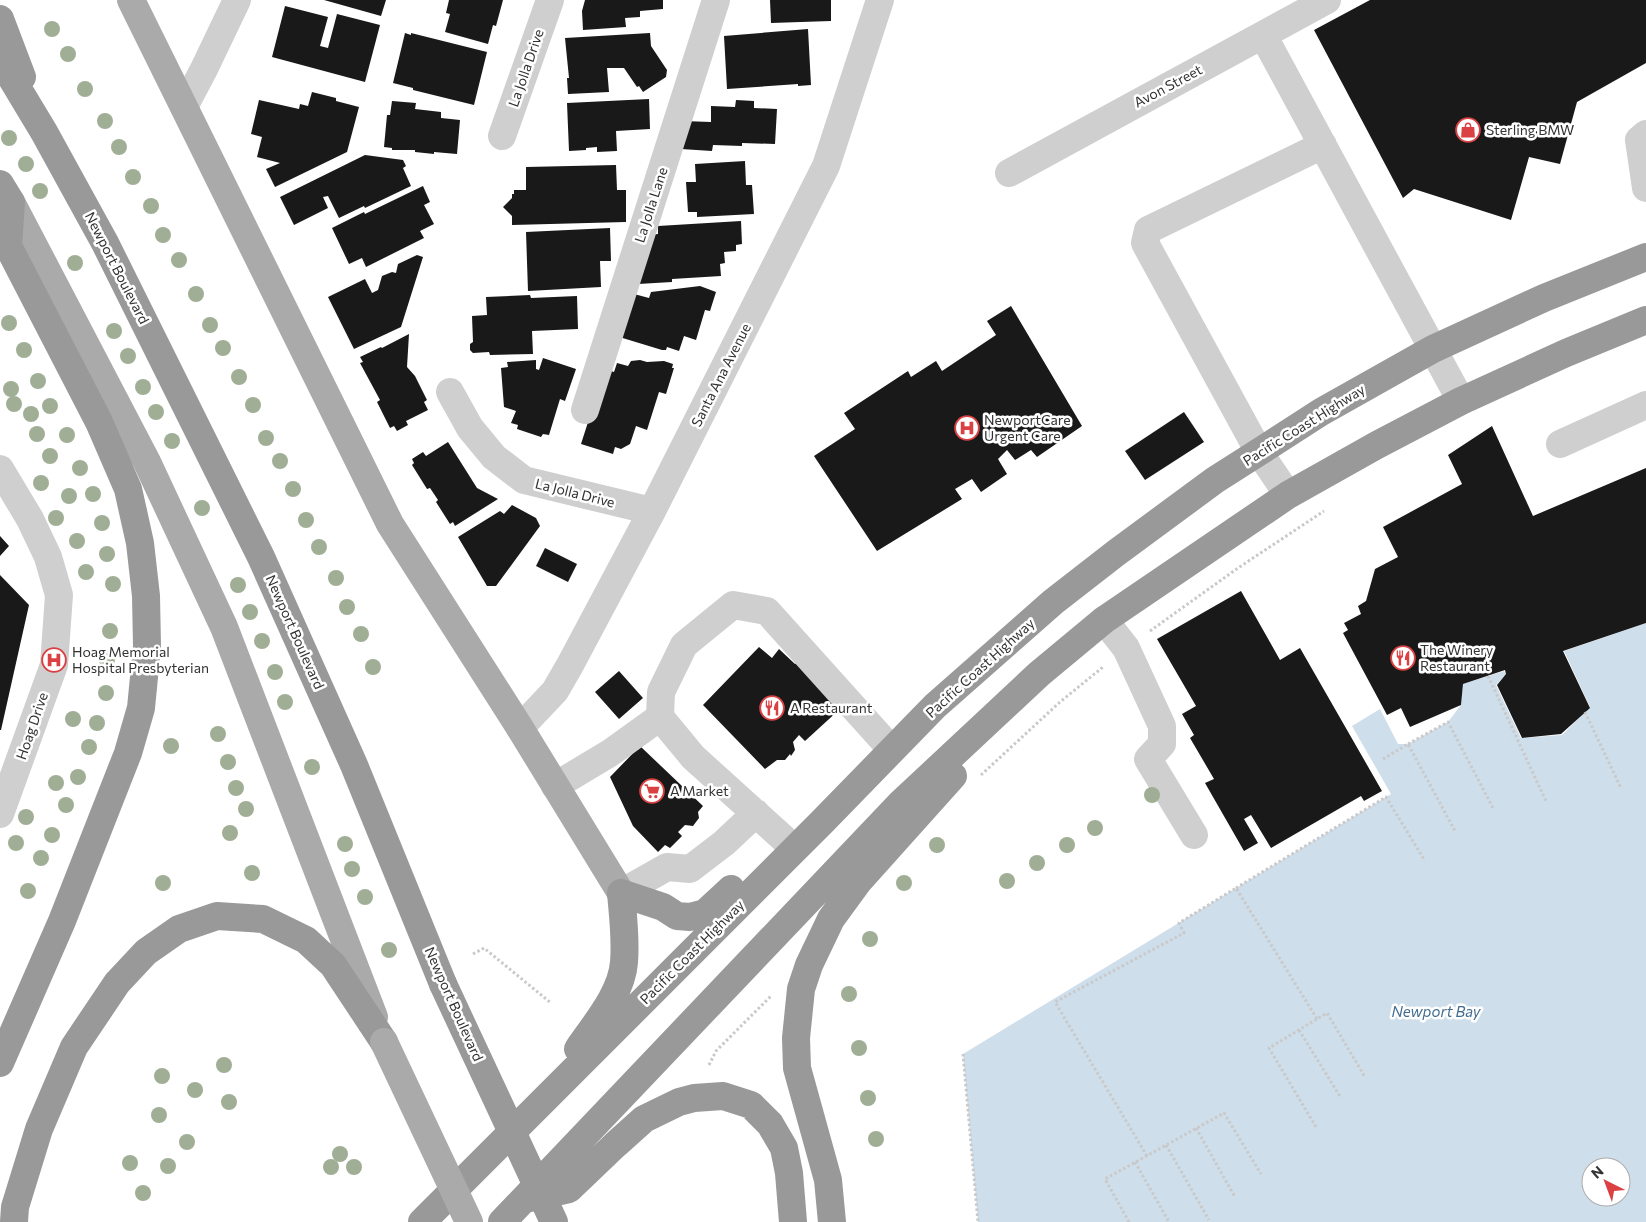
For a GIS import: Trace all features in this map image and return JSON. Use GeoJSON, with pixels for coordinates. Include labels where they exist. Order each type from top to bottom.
{"type":"FeatureCollection","features":[{"type":"Feature","properties":{"kind":"highway"},"geometry":{"type":"LineString","coordinates":[[0,19],[44,132]]}},
{"type":"Feature","properties":{"kind":"highway","name":"Newport Boulevard"},"geometry":{"type":"LineString","coordinates":[[0,59],[44,132],[105,244],[261,557],[354,765],[443,984],[554,1222]]}},
{"type":"Feature","properties":{"kind":"highway"},"geometry":{"type":"LineString","coordinates":[[0,1063],[62,921],[128,753],[141,708],[147,646],[146,596],[140,543],[128,489],[99,422],[8,246],[5,193]]}},
{"type":"Feature","properties":{"kind":"highway","name":"Pacific Coast Highway"},"geometry":{"type":"LineString","coordinates":[[422,1222],[936,706],[1053,602],[1200,492],[1321,412],[1433,349],[1544,298],[1646,257]]}},
{"type":"Feature","properties":{"kind":"highway"},"geometry":{"type":"LineString","coordinates":[[502,1222],[901,803],[990,718],[1104,620],[1288,495],[1377,445],[1461,401],[1566,353],[1646,320]]}},
{"type":"Feature","properties":{"kind":"highway"},"geometry":{"type":"LineString","coordinates":[[832,1222],[828,1180],[797,1068],[796,1038],[801,989],[809,965],[831,919],[858,882],[955,774],[990,718]]}},
{"type":"Feature","properties":{"kind":"highway"},"geometry":{"type":"LineString","coordinates":[[537,1108],[610,1003],[622,976],[625,935],[621,893],[662,908],[677,916],[690,917],[705,913],[784,839],[822,822]]}},
{"type":"Feature","properties":{"kind":"highway"},"geometry":{"type":"LineString","coordinates":[[14,1222],[15,1207],[39,1128],[74,1047],[117,983],[146,952],[179,929],[217,916],[263,919],[306,940],[333,965],[384,1042]]}},
{"type":"Feature","properties":{"kind":"highway"},"geometry":{"type":"LineString","coordinates":[[525,1200],[569,1189],[644,1119],[679,1102],[694,1098],[723,1096],[751,1105],[770,1124],[784,1148],[789,1173],[793,1222]]}},
{"type":"Feature","properties":{"kind":"main road"},"geometry":{"type":"LineString","coordinates":[[131,0],[390,524],[520,728],[621,893]]}},
{"type":"Feature","properties":{"kind":"main road"},"geometry":{"type":"LineString","coordinates":[[5,193],[147,462],[224,627],[384,1042],[469,1222]]}},
{"type":"Feature","properties":{"kind":"street"},"geometry":{"type":"LineString","coordinates":[[184,106],[237,0]]}},
{"type":"Feature","properties":{"kind":"street","name":"La Jolla Drive"},"geometry":{"type":"LineString","coordinates":[[502,136],[550,0]]}},
{"type":"Feature","properties":{"kind":"street","name":"La Jolla Lane"},"geometry":{"type":"LineString","coordinates":[[585,410],[716,0]]}},
{"type":"Feature","properties":{"kind":"street","name":"Santa Ana Avenue"},"geometry":{"type":"LineString","coordinates":[[520,728],[555,690],[652,511],[826,166],[880,0]]}},
{"type":"Feature","properties":{"kind":"street","name":"Avon Street"},"geometry":{"type":"LineString","coordinates":[[1009,173],[1327,0]]}},
{"type":"Feature","properties":{"kind":"street"},"geometry":{"type":"LineString","coordinates":[[1264,35],[1461,401]]}},
{"type":"Feature","properties":{"kind":"street"},"geometry":{"type":"LineString","coordinates":[[1646,134],[1639,140],[1646,188]]}},
{"type":"Feature","properties":{"kind":"street"},"geometry":{"type":"LineString","coordinates":[[1288,495],[1260,452],[1145,243],[1148,230],[1323,145]]}},
{"type":"Feature","properties":{"kind":"street","name":"La Jolla Drive"},"geometry":{"type":"LineString","coordinates":[[450,392],[470,428],[494,457],[524,480],[652,511]]}},
{"type":"Feature","properties":{"kind":"street"},"geometry":{"type":"LineString","coordinates":[[1560,444],[1646,405]]}},
{"type":"Feature","properties":{"kind":"street","name":"Hoag Drive"},"geometry":{"type":"LineString","coordinates":[[0,469],[30,519],[48,557],[59,595],[54,665],[0,814]]}},
{"type":"Feature","properties":{"kind":"street"},"geometry":{"type":"LineString","coordinates":[[784,839],[694,756],[660,717],[661,692],[684,645],[733,605],[767,611],[892,750]]}},
{"type":"Feature","properties":{"kind":"street"},"geometry":{"type":"LineString","coordinates":[[1104,620],[1126,648],[1162,726],[1162,744],[1148,759],[1194,835]]}},
{"type":"Feature","properties":{"kind":"street"},"geometry":{"type":"LineString","coordinates":[[555,786],[602,759],[660,717]]}},
{"type":"Feature","properties":{"kind":"street"},"geometry":{"type":"LineString","coordinates":[[621,893],[667,867],[690,869],[724,843],[756,813]]}},
{"type":"Feature","properties":{"kind":"path"},"geometry":{"type":"LineString","coordinates":[[975,781],[1060,702],[1126,648],[1238,568],[1329,508]]}},
{"type":"Feature","properties":{"kind":"path"},"geometry":{"type":"LineString","coordinates":[[1488,676],[1546,801]]}},
{"type":"Feature","properties":{"kind":"path"},"geometry":{"type":"LineString","coordinates":[[1585,712],[1621,788]]}},
{"type":"Feature","properties":{"kind":"path"},"geometry":{"type":"LineString","coordinates":[[1383,759],[1448,722],[1494,810]]}},
{"type":"Feature","properties":{"kind":"path"},"geometry":{"type":"LineString","coordinates":[[1408,744],[1455,831]]}},
{"type":"Feature","properties":{"kind":"path"},"geometry":{"type":"LineString","coordinates":[[1147,1156],[1055,1002],[1184,933],[1179,923],[1386,797],[1425,861]]}},
{"type":"Feature","properties":{"kind":"path"},"geometry":{"type":"LineString","coordinates":[[1236,888],[1317,1019]]}},
{"type":"Feature","properties":{"kind":"path"},"geometry":{"type":"LineString","coordinates":[[473,954],[484,948],[552,1004]]}},
{"type":"Feature","properties":{"kind":"path"},"geometry":{"type":"LineString","coordinates":[[710,1065],[716,1051],[769,997],[777,992]]}},
{"type":"Feature","properties":{"kind":"path"},"geometry":{"type":"LineString","coordinates":[[1316,1127],[1269,1048],[1327,1014],[1365,1077]]}},
{"type":"Feature","properties":{"kind":"path"},"geometry":{"type":"LineString","coordinates":[[1299,1030],[1341,1098]]}},
{"type":"Feature","properties":{"kind":"path"},"geometry":{"type":"LineString","coordinates":[[963,1054],[978,1222]]}},
{"type":"Feature","properties":{"kind":"path"},"geometry":{"type":"LineString","coordinates":[[1129,1222],[1105,1179],[1224,1113],[1260,1174]]}},
{"type":"Feature","properties":{"kind":"path"},"geometry":{"type":"LineString","coordinates":[[1196,1128],[1235,1197]]}},
{"type":"Feature","properties":{"kind":"path"},"geometry":{"type":"LineString","coordinates":[[1166,1146],[1209,1220]]}},
{"type":"Feature","properties":{"kind":"path"},"geometry":{"type":"LineString","coordinates":[[1135,1162],[1169,1222]]}},
{"type":"Feature","properties":{"kind":"water","name":"Newport Bay"},"geometry":{"type":"Polygon","coordinates":[[[1646,623],[1646,1222],[978,1222],[963,1054],[1391,794],[1352,726],[1380,709],[1398,744],[1408,744],[1448,722],[1461,705],[1463,684],[1504,671],[1506,674],[1496,685],[1521,738],[1562,735],[1590,707],[1564,651],[1646,623]]]}},
{"type":"Feature","properties":{"kind":"building"},"geometry":{"type":"Polygon","coordinates":[[[324,0],[386,0],[381,16],[324,0]]]}},
{"type":"Feature","properties":{"kind":"building"},"geometry":{"type":"Polygon","coordinates":[[[449,0],[503,0],[496,26],[493,25],[488,44],[445,32],[450,14],[446,13],[449,0]]]}},
{"type":"Feature","properties":{"kind":"building"},"geometry":{"type":"Polygon","coordinates":[[[585,0],[663,0],[663,9],[640,11],[640,17],[625,18],[626,27],[583,30],[582,11],[585,0]]]}},
{"type":"Feature","properties":{"kind":"building"},"geometry":{"type":"Polygon","coordinates":[[[770,0],[831,0],[831,21],[771,23],[770,0]]]}},
{"type":"Feature","properties":{"kind":"building","name":"Sterling BMW"},"geometry":{"type":"Polygon","coordinates":[[[1370,0],[1646,0],[1646,63],[1577,102],[1560,164],[1529,157],[1511,220],[1414,189],[1403,198],[1314,30],[1370,0]]]}},
{"type":"Feature","properties":{"kind":"building"},"geometry":{"type":"Polygon","coordinates":[[[285,6],[328,17],[320,46],[328,48],[337,14],[380,25],[365,82],[272,57],[285,6]]]}},
{"type":"Feature","properties":{"kind":"building"},"geometry":{"type":"Polygon","coordinates":[[[808,29],[811,85],[798,86],[798,84],[727,89],[724,36],[808,29]]]}},
{"type":"Feature","properties":{"kind":"building"},"geometry":{"type":"Polygon","coordinates":[[[405,33],[487,52],[474,105],[413,90],[413,88],[393,83],[405,33]]]}},
{"type":"Feature","properties":{"kind":"building"},"geometry":{"type":"Polygon","coordinates":[[[650,33],[651,46],[667,70],[666,77],[643,92],[639,86],[637,87],[624,68],[607,68],[609,92],[568,94],[567,78],[569,78],[565,38],[650,33]]]}},
{"type":"Feature","properties":{"kind":"building"},"geometry":{"type":"Polygon","coordinates":[[[312,92],[336,98],[336,101],[359,107],[347,152],[275,187],[266,169],[280,163],[257,157],[262,137],[251,134],[259,100],[299,109],[300,104],[308,106],[312,92]]]}},
{"type":"Feature","properties":{"kind":"building"},"geometry":{"type":"Polygon","coordinates":[[[649,99],[650,129],[616,131],[617,151],[597,152],[597,147],[569,151],[567,103],[649,99]]]}},
{"type":"Feature","properties":{"kind":"building"},"geometry":{"type":"Polygon","coordinates":[[[736,100],[754,101],[754,108],[777,109],[775,144],[742,143],[742,146],[713,145],[712,151],[681,149],[683,121],[711,122],[711,106],[735,107],[736,100]]]}},
{"type":"Feature","properties":{"kind":"building"},"geometry":{"type":"Polygon","coordinates":[[[392,101],[416,103],[415,109],[441,112],[441,118],[460,120],[457,154],[392,150],[392,148],[384,147],[387,115],[390,115],[392,101]]]}},
{"type":"Feature","properties":{"kind":"building"},"geometry":{"type":"Polygon","coordinates":[[[365,155],[403,160],[406,166],[403,168],[411,186],[339,218],[328,196],[323,197],[328,208],[294,225],[280,197],[365,155]]]}},
{"type":"Feature","properties":{"kind":"building"},"geometry":{"type":"Polygon","coordinates":[[[745,161],[746,185],[752,185],[754,214],[697,217],[697,212],[688,212],[686,182],[696,182],[695,164],[745,161]]]}},
{"type":"Feature","properties":{"kind":"building"},"geometry":{"type":"Polygon","coordinates":[[[616,165],[617,190],[626,190],[626,222],[512,225],[512,216],[503,207],[512,198],[514,190],[526,190],[526,167],[616,165]]]}},
{"type":"Feature","properties":{"kind":"building"},"geometry":{"type":"Polygon","coordinates":[[[423,186],[430,202],[424,205],[434,224],[420,231],[424,238],[366,267],[362,258],[349,264],[332,228],[423,186]]]}},
{"type":"Feature","properties":{"kind":"building"},"geometry":{"type":"Polygon","coordinates":[[[741,221],[742,244],[736,245],[736,251],[724,252],[725,263],[720,264],[721,276],[672,279],[672,282],[638,284],[648,235],[658,234],[658,226],[741,221]]]}},
{"type":"Feature","properties":{"kind":"building"},"geometry":{"type":"Polygon","coordinates":[[[610,228],[611,261],[600,261],[601,287],[528,291],[526,232],[610,228]]]}},
{"type":"Feature","properties":{"kind":"building"},"geometry":{"type":"Polygon","coordinates":[[[417,255],[423,257],[401,327],[354,349],[328,297],[365,279],[372,293],[378,290],[382,276],[392,272],[396,273],[398,264],[417,255]]]}},
{"type":"Feature","properties":{"kind":"building"},"geometry":{"type":"Polygon","coordinates":[[[700,286],[716,292],[710,311],[705,310],[696,340],[684,336],[679,351],[667,347],[666,350],[662,350],[616,336],[634,294],[649,298],[651,292],[700,286]]]}},
{"type":"Feature","properties":{"kind":"building"},"geometry":{"type":"Polygon","coordinates":[[[530,295],[531,298],[577,296],[578,329],[532,331],[533,354],[490,355],[489,352],[473,353],[470,350],[470,344],[473,342],[472,316],[487,315],[486,297],[530,295]]]}},
{"type":"Feature","properties":{"kind":"building","name":"NewportCare Urgent Care"},"geometry":{"type":"Polygon","coordinates":[[[1011,306],[1082,426],[1037,457],[1031,450],[1015,460],[1007,450],[998,459],[1007,474],[981,492],[972,479],[955,489],[962,499],[877,551],[814,456],[855,429],[844,413],[908,371],[911,377],[936,361],[942,371],[996,335],[987,321],[1011,306]]]}},
{"type":"Feature","properties":{"kind":"building"},"geometry":{"type":"Polygon","coordinates":[[[409,334],[407,367],[415,376],[427,400],[424,402],[428,410],[406,421],[408,425],[397,431],[394,426],[390,428],[377,402],[380,400],[360,363],[363,362],[360,357],[409,334]]]}},
{"type":"Feature","properties":{"kind":"building"},"geometry":{"type":"Polygon","coordinates":[[[543,358],[576,369],[565,401],[560,399],[549,435],[543,434],[541,437],[517,429],[518,425],[511,423],[516,411],[504,407],[501,368],[508,367],[507,362],[536,360],[536,369],[539,370],[543,358]]]}},
{"type":"Feature","properties":{"kind":"building"},"geometry":{"type":"Polygon","coordinates":[[[640,360],[647,362],[664,361],[673,364],[672,368],[674,368],[666,394],[659,392],[647,430],[636,426],[630,444],[621,449],[615,447],[613,454],[581,444],[605,369],[614,372],[617,363],[628,366],[631,361],[640,360]]]}},
{"type":"Feature","properties":{"kind":"building"},"geometry":{"type":"Polygon","coordinates":[[[1184,412],[1204,442],[1145,480],[1125,451],[1184,412]]]}},
{"type":"Feature","properties":{"kind":"building"},"geometry":{"type":"Polygon","coordinates":[[[1492,426],[1533,516],[1646,468],[1646,623],[1563,651],[1590,708],[1561,734],[1522,738],[1497,685],[1506,674],[1505,670],[1463,684],[1461,705],[1410,727],[1401,708],[1387,715],[1343,633],[1348,630],[1344,623],[1361,614],[1358,606],[1366,601],[1375,569],[1398,557],[1383,527],[1462,484],[1448,455],[1492,426]]]}},
{"type":"Feature","properties":{"kind":"building"},"geometry":{"type":"Polygon","coordinates":[[[448,442],[477,488],[498,499],[455,526],[453,522],[450,524],[436,502],[438,500],[430,488],[427,489],[412,465],[414,463],[412,459],[423,452],[426,456],[448,442]]]}},
{"type":"Feature","properties":{"kind":"building"},"geometry":{"type":"Polygon","coordinates":[[[512,505],[536,518],[540,526],[496,586],[487,586],[458,537],[500,511],[504,514],[512,505]]]}},
{"type":"Feature","properties":{"kind":"building"},"geometry":{"type":"Polygon","coordinates":[[[0,536],[9,546],[0,556],[0,536]]]}},
{"type":"Feature","properties":{"kind":"building"},"geometry":{"type":"Polygon","coordinates":[[[545,548],[577,564],[568,582],[536,566],[545,548]]]}},
{"type":"Feature","properties":{"kind":"building"},"geometry":{"type":"Polygon","coordinates":[[[0,575],[29,605],[1,730],[0,730],[0,575]]]}},
{"type":"Feature","properties":{"kind":"building"},"geometry":{"type":"Polygon","coordinates":[[[1241,591],[1280,660],[1300,648],[1382,791],[1364,801],[1361,796],[1271,848],[1251,815],[1244,819],[1258,843],[1244,851],[1205,783],[1214,779],[1190,738],[1194,735],[1182,714],[1196,706],[1157,639],[1241,591]]]}},
{"type":"Feature","properties":{"kind":"building","name":"A Restaurant"},"geometry":{"type":"Polygon","coordinates":[[[759,647],[772,658],[779,649],[795,664],[800,660],[840,709],[805,741],[799,735],[793,742],[795,750],[791,756],[790,754],[785,760],[777,760],[765,769],[703,705],[759,647]]]}},
{"type":"Feature","properties":{"kind":"building"},"geometry":{"type":"Polygon","coordinates":[[[619,671],[643,698],[619,719],[595,692],[619,671]]]}},
{"type":"Feature","properties":{"kind":"building","name":"A Market"},"geometry":{"type":"Polygon","coordinates":[[[640,746],[703,806],[698,812],[699,818],[693,826],[685,825],[678,832],[682,836],[670,848],[665,845],[658,852],[633,826],[610,777],[640,746]]]}},
{"type":"Feature","properties":{"kind":"place","name":"Sterling BMW"},"geometry":{"type":"Point","coordinates":[1468,130]}},
{"type":"Feature","properties":{"kind":"place","name":"NewportCare Urgent Care"},"geometry":{"type":"Point","coordinates":[967,428]}},
{"type":"Feature","properties":{"kind":"place","name":"The Winery Restaurant"},"geometry":{"type":"Point","coordinates":[1403,658]}},
{"type":"Feature","properties":{"kind":"place","name":"Hoag Memorial Hospital Presbyterian"},"geometry":{"type":"Point","coordinates":[54,660]}},
{"type":"Feature","properties":{"kind":"place","name":"A Restaurant"},"geometry":{"type":"Point","coordinates":[772,708]}},
{"type":"Feature","properties":{"kind":"place","name":"A Market"},"geometry":{"type":"Point","coordinates":[652,791]}}]}
